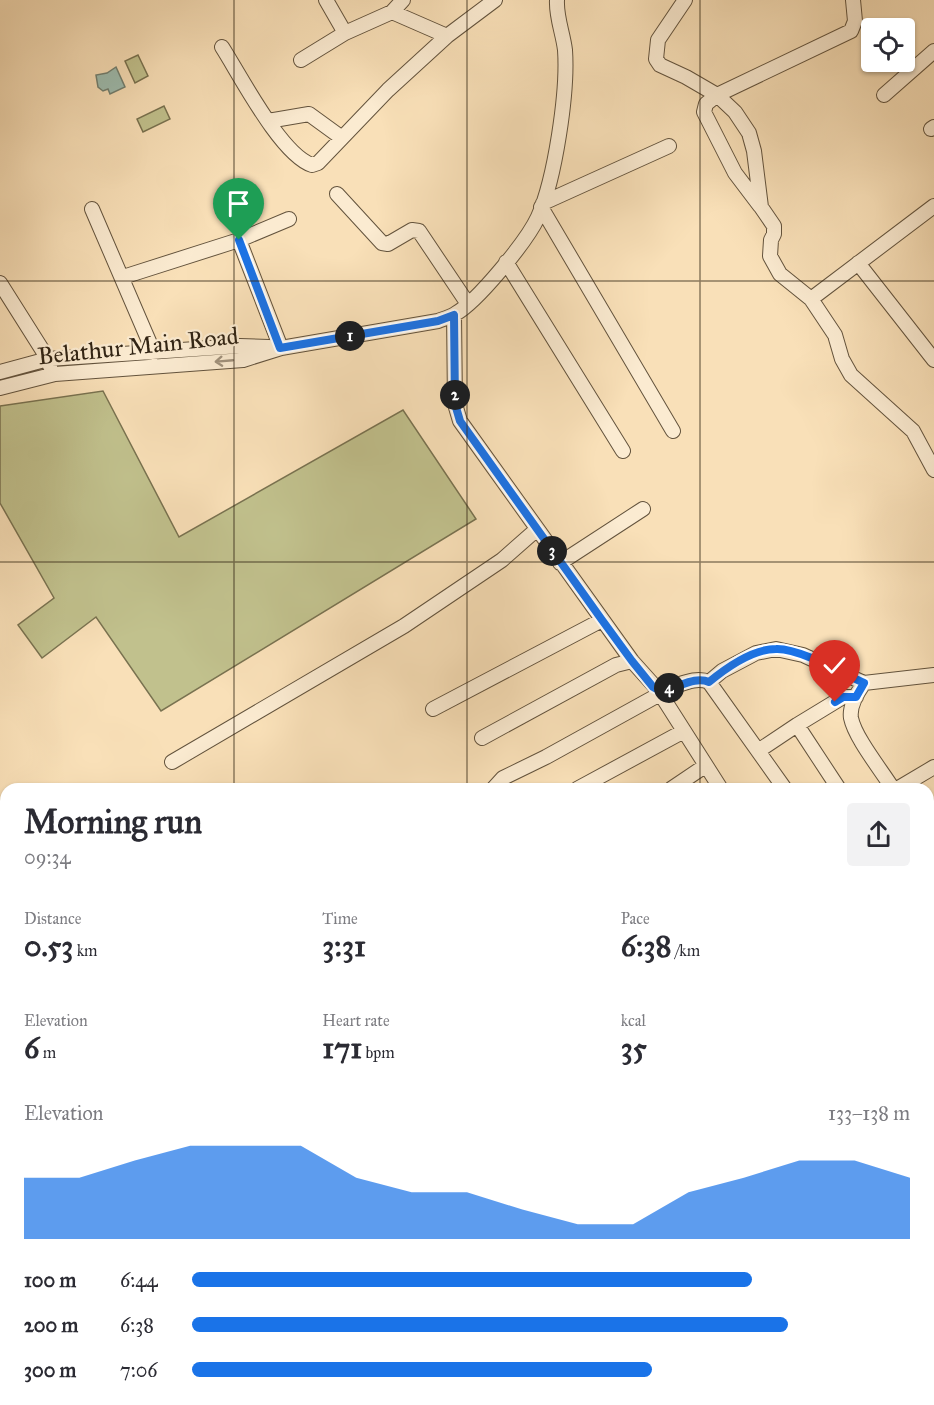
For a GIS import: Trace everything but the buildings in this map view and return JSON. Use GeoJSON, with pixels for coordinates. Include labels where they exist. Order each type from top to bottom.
{"type":"FeatureCollection","features":[{"type":"Feature","properties":{"kind":"street"},"geometry":{"type":"LineString","coordinates":[[327,0],[345,33]]}},
{"type":"Feature","properties":{"kind":"street"},"geometry":{"type":"LineString","coordinates":[[301,60],[345,33],[392,12],[403,0]]}},
{"type":"Feature","properties":{"kind":"street"},"geometry":{"type":"LineString","coordinates":[[222,46],[268,121],[291,151],[305,163],[312,165],[318,163],[388,90],[447,36],[495,0]]}},
{"type":"Feature","properties":{"kind":"street","name":"Belathur Main Road"},"geometry":{"type":"LineString","coordinates":[[0,388],[52,375],[243,360],[280,348],[438,321],[454,315],[487,285],[506,262],[537,218],[542,205],[563,105],[565,50],[557,0]]}},
{"type":"Feature","properties":{"kind":"street"},"geometry":{"type":"LineString","coordinates":[[685,0],[658,40],[656,59],[660,66],[686,77],[717,95],[735,111],[748,133],[754,151],[761,207]]}},
{"type":"Feature","properties":{"kind":"street"},"geometry":{"type":"LineString","coordinates":[[853,0],[855,21],[851,31],[717,95],[706,104],[704,112],[735,173],[774,226],[770,256],[780,274],[811,299],[835,335],[842,359],[851,375],[913,431],[934,470]]}},
{"type":"Feature","properties":{"kind":"street"},"geometry":{"type":"LineString","coordinates":[[392,12],[447,36]]}},
{"type":"Feature","properties":{"kind":"street"},"geometry":{"type":"LineString","coordinates":[[884,95],[934,51]]}},
{"type":"Feature","properties":{"kind":"street"},"geometry":{"type":"LineString","coordinates":[[268,121],[309,114],[342,138]]}},
{"type":"Feature","properties":{"kind":"street"},"geometry":{"type":"LineString","coordinates":[[669,146],[542,205],[673,431]]}},
{"type":"Feature","properties":{"kind":"street"},"geometry":{"type":"LineString","coordinates":[[337,194],[382,243],[388,244],[412,230],[419,231],[468,304]]}},
{"type":"Feature","properties":{"kind":"street"},"geometry":{"type":"LineString","coordinates":[[811,299],[934,206]]}},
{"type":"Feature","properties":{"kind":"street"},"geometry":{"type":"LineString","coordinates":[[92,209],[123,277],[153,353]]}},
{"type":"Feature","properties":{"kind":"street"},"geometry":{"type":"LineString","coordinates":[[123,277],[239,240],[289,219]]}},
{"type":"Feature","properties":{"kind":"street"},"geometry":{"type":"LineString","coordinates":[[239,240],[280,348]]}},
{"type":"Feature","properties":{"kind":"street"},"geometry":{"type":"LineString","coordinates":[[506,262],[623,451]]}},
{"type":"Feature","properties":{"kind":"street"},"geometry":{"type":"LineString","coordinates":[[858,263],[934,360]]}},
{"type":"Feature","properties":{"kind":"street"},"geometry":{"type":"LineString","coordinates":[[0,283],[48,359],[52,375]]}},
{"type":"Feature","properties":{"kind":"street"},"geometry":{"type":"LineString","coordinates":[[454,315],[455,404],[460,421],[560,563],[632,661],[659,692],[717,783]]}},
{"type":"Feature","properties":{"kind":"street","name":"Belathur Main Road"},"geometry":{"type":"LineString","coordinates":[[0,372],[48,359],[240,346],[280,348]]}},
{"type":"Feature","properties":{"kind":"street"},"geometry":{"type":"LineString","coordinates":[[560,563],[643,509]]}},
{"type":"Feature","properties":{"kind":"street"},"geometry":{"type":"LineString","coordinates":[[172,762],[404,626],[502,560],[536,530]]}},
{"type":"Feature","properties":{"kind":"street"},"geometry":{"type":"LineString","coordinates":[[433,709],[602,620]]}},
{"type":"Feature","properties":{"kind":"street"},"geometry":{"type":"LineString","coordinates":[[709,682],[722,671],[756,653],[776,649],[803,655],[864,683],[934,675]]}},
{"type":"Feature","properties":{"kind":"street"},"geometry":{"type":"LineString","coordinates":[[482,738],[616,665],[632,661]]}},
{"type":"Feature","properties":{"kind":"street"},"geometry":{"type":"LineString","coordinates":[[498,783],[503,778],[546,757],[659,692],[694,680],[709,682],[781,783]]}},
{"type":"Feature","properties":{"kind":"street"},"geometry":{"type":"LineString","coordinates":[[864,683],[852,707],[851,718],[891,783]]}},
{"type":"Feature","properties":{"kind":"street"},"geometry":{"type":"LineString","coordinates":[[758,751],[843,697],[856,697]]}},
{"type":"Feature","properties":{"kind":"street"},"geometry":{"type":"LineString","coordinates":[[797,725],[835,783]]}},
{"type":"Feature","properties":{"kind":"street"},"geometry":{"type":"LineString","coordinates":[[588,783],[684,731]]}},
{"type":"Feature","properties":{"kind":"street"},"geometry":{"type":"LineString","coordinates":[[680,783],[705,766]]}},
{"type":"Feature","properties":{"kind":"street"},"geometry":{"type":"LineString","coordinates":[[906,783],[934,767]]}},
{"type":"Feature","properties":{"kind":"green space"},"geometry":{"type":"Polygon","coordinates":[[[138,55],[148,76],[135,83],[125,61],[138,55]]]}},
{"type":"Feature","properties":{"kind":"green space"},"geometry":{"type":"Polygon","coordinates":[[[164,106],[170,119],[143,132],[137,119],[164,106]]]}},
{"type":"Feature","properties":{"kind":"green space"},"geometry":{"type":"Polygon","coordinates":[[[103,391],[179,537],[403,410],[476,519],[161,711],[96,617],[42,658],[18,625],[54,598],[0,503],[0,406],[103,391]]]}},
{"type":"Feature","properties":{"kind":"shaded area"},"geometry":{"type":"Polygon","coordinates":[[[116,67],[125,87],[110,94],[108,89],[103,91],[98,87],[96,75],[107,73],[116,67]]]}},
{"type":"Feature","properties":{"kind":"route"},"geometry":{"type":"LineString","coordinates":[[239,240],[280,348],[438,321],[454,315],[455,404],[460,421],[602,620],[653,687],[664,690],[694,680],[709,682],[722,671],[756,653],[776,649],[803,655],[864,683],[856,697],[843,697],[835,702]]}}]}
